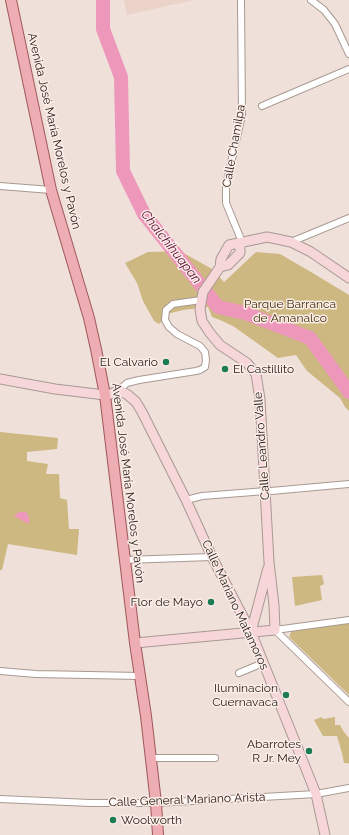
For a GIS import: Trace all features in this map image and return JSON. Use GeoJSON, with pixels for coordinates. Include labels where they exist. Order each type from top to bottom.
{"type":"FeatureCollection","features":[{"type":"Feature","properties":{"kind":"main road","name":"Avenida José María Morelos y Pavón"},"geometry":{"type":"LineString","coordinates":[[11,0],[51,190],[89,318],[105,395],[135,644],[151,758],[158,835]]}},
{"type":"Feature","properties":{"kind":"street","name":"Calle Chamilpa"},"geometry":{"type":"LineString","coordinates":[[241,0],[242,115],[226,185],[226,203],[241,242]]}},
{"type":"Feature","properties":{"kind":"street"},"geometry":{"type":"LineString","coordinates":[[310,0],[324,10],[335,24],[349,54]]}},
{"type":"Feature","properties":{"kind":"street"},"geometry":{"type":"LineString","coordinates":[[262,106],[349,69]]}},
{"type":"Feature","properties":{"kind":"street"},"geometry":{"type":"LineString","coordinates":[[0,186],[51,190]]}},
{"type":"Feature","properties":{"kind":"street"},"geometry":{"type":"LineString","coordinates":[[291,242],[349,218]]}},
{"type":"Feature","properties":{"kind":"street"},"geometry":{"type":"LineString","coordinates":[[0,379],[55,389],[105,395],[111,394],[127,384],[139,380],[200,370],[204,367],[206,360],[205,352],[200,346],[177,334],[169,327],[165,320],[166,310],[173,304],[202,296],[220,268],[221,259],[229,245],[267,237],[291,242],[311,252],[349,278]]}},
{"type":"Feature","properties":{"kind":"street","name":"Calle Leandro Valle"},"geometry":{"type":"LineString","coordinates":[[202,296],[200,309],[202,321],[210,333],[220,344],[247,363],[256,374],[260,399],[268,491],[269,562],[274,605],[275,630]]}},
{"type":"Feature","properties":{"kind":"street","name":"Calle Mariano Matamoros"},"geometry":{"type":"LineString","coordinates":[[119,390],[136,402],[142,412],[186,500],[212,557],[251,632],[316,794],[325,835]]}},
{"type":"Feature","properties":{"kind":"street"},"geometry":{"type":"LineString","coordinates":[[186,500],[202,496],[349,484]]}},
{"type":"Feature","properties":{"kind":"street"},"geometry":{"type":"LineString","coordinates":[[125,560],[212,557]]}},
{"type":"Feature","properties":{"kind":"street"},"geometry":{"type":"LineString","coordinates":[[251,632],[269,562]]}},
{"type":"Feature","properties":{"kind":"street"},"geometry":{"type":"LineString","coordinates":[[135,644],[275,630],[349,620]]}},
{"type":"Feature","properties":{"kind":"street"},"geometry":{"type":"LineString","coordinates":[[275,630],[349,702]]}},
{"type":"Feature","properties":{"kind":"street"},"geometry":{"type":"LineString","coordinates":[[239,673],[263,664]]}},
{"type":"Feature","properties":{"kind":"street"},"geometry":{"type":"LineString","coordinates":[[0,671],[36,674],[140,676]]}},
{"type":"Feature","properties":{"kind":"street"},"geometry":{"type":"LineString","coordinates":[[151,758],[215,758]]}},
{"type":"Feature","properties":{"kind":"street","name":"Calle General Mariano Arista"},"geometry":{"type":"LineString","coordinates":[[0,799],[90,803],[156,803],[316,794],[349,788]]}},
{"type":"Feature","properties":{"kind":"shaded area"},"geometry":{"type":"Polygon","coordinates":[[[124,0],[194,0],[127,15],[124,0]]]}},
{"type":"Feature","properties":{"kind":"shaded area"},"geometry":{"type":"Polygon","coordinates":[[[19,512],[26,512],[29,517],[29,524],[14,516],[19,512]]]}},
{"type":"Feature","properties":{"kind":"green space","name":"Parque Barranca de Amanalco"},"geometry":{"type":"Polygon","coordinates":[[[180,251],[212,269],[224,282],[256,252],[280,254],[349,295],[349,411],[340,398],[307,371],[296,355],[278,358],[233,326],[212,317],[208,307],[183,310],[167,314],[159,324],[154,321],[143,301],[137,283],[125,263],[148,252],[180,251]]]}},
{"type":"Feature","properties":{"kind":"green space"},"geometry":{"type":"Polygon","coordinates":[[[0,432],[58,438],[57,449],[27,452],[27,461],[48,464],[46,474],[59,474],[60,498],[67,500],[69,529],[79,529],[77,555],[8,544],[2,570],[0,570],[0,432]]]}},
{"type":"Feature","properties":{"kind":"green space"},"geometry":{"type":"Polygon","coordinates":[[[322,575],[324,584],[320,586],[322,600],[295,606],[292,577],[322,575]]]}},
{"type":"Feature","properties":{"kind":"green space"},"geometry":{"type":"Polygon","coordinates":[[[349,622],[349,695],[289,637],[292,630],[349,622]]]}},
{"type":"Feature","properties":{"kind":"green space"},"geometry":{"type":"Polygon","coordinates":[[[322,717],[323,719],[335,717],[335,725],[340,725],[349,738],[349,764],[344,763],[337,736],[323,736],[314,720],[322,717]]]}},
{"type":"Feature","properties":{"kind":"waterway","name":"Chalchihuapan"},"geometry":{"type":"LineString","coordinates":[[103,0],[103,29],[121,77],[123,171],[144,214],[218,307],[245,313],[310,338],[349,392]]}},
{"type":"Feature","properties":{"kind":"place","name":"El Calvario"},"geometry":{"type":"Point","coordinates":[166,362]}},
{"type":"Feature","properties":{"kind":"place","name":"El Castillito"},"geometry":{"type":"Point","coordinates":[225,369]}},
{"type":"Feature","properties":{"kind":"place","name":"Flor de Mayo"},"geometry":{"type":"Point","coordinates":[211,602]}},
{"type":"Feature","properties":{"kind":"place","name":"Iluminacion Cuernavaca"},"geometry":{"type":"Point","coordinates":[286,695]}},
{"type":"Feature","properties":{"kind":"place","name":"Abarrotes R Jr. Mey"},"geometry":{"type":"Point","coordinates":[309,751]}},
{"type":"Feature","properties":{"kind":"place","name":"Woolworth"},"geometry":{"type":"Point","coordinates":[113,820]}}]}
